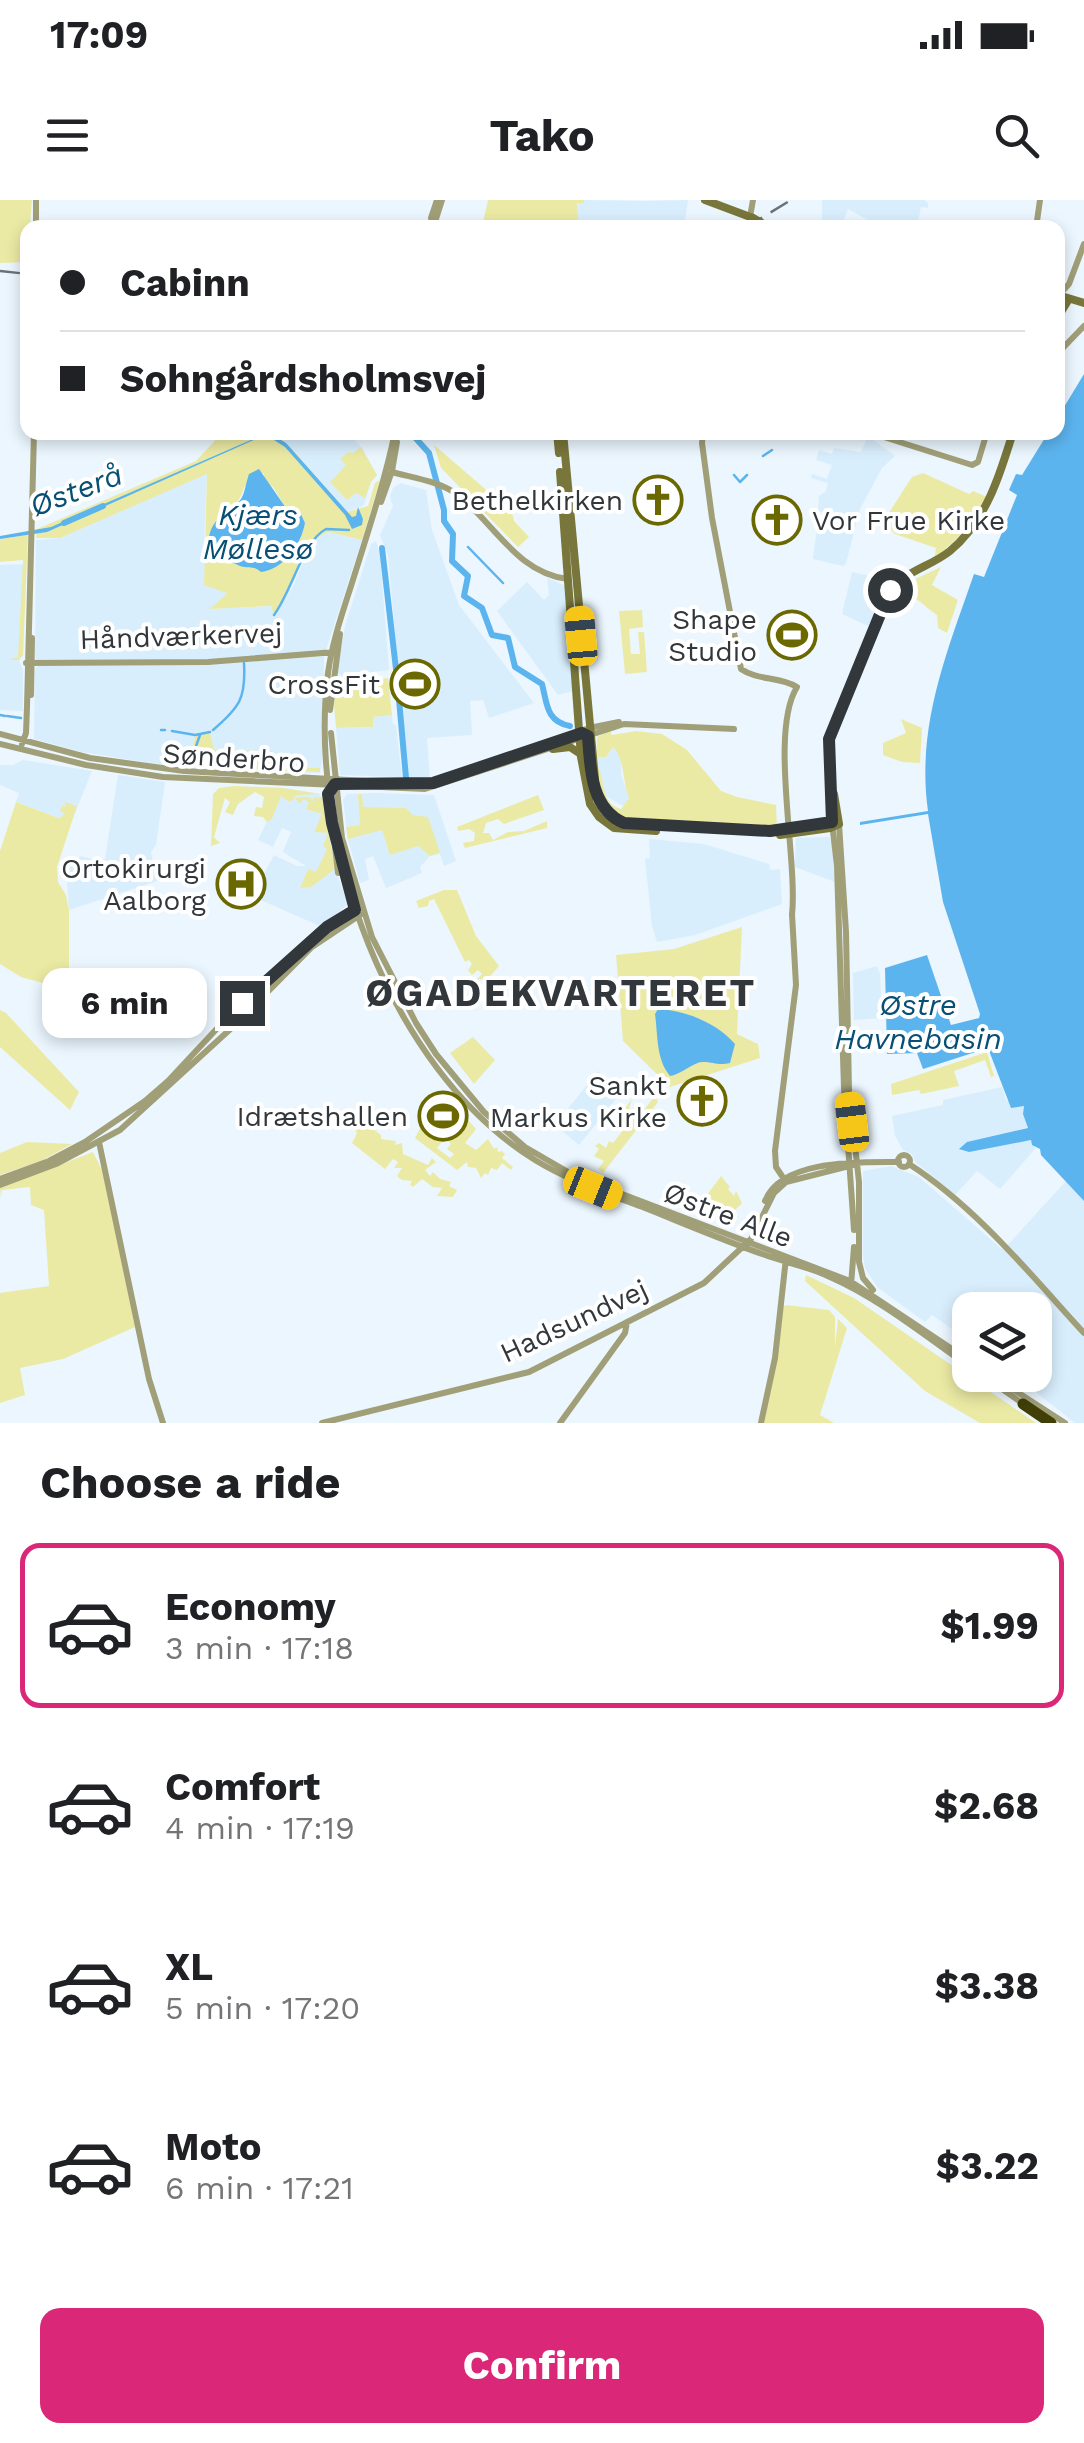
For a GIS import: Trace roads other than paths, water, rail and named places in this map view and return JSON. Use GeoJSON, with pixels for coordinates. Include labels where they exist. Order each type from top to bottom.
{"type":"FeatureCollection","features":[{"type":"Feature","properties":{"kind":"highway"},"geometry":{"type":"LineString","coordinates":[[1023,1404],[1048,1423]]}},
{"type":"Feature","properties":{"kind":"highway"},"geometry":{"type":"LineString","coordinates":[[1039,1408],[1063,1423]]}},
{"type":"Feature","properties":{"kind":"main road"},"geometry":{"type":"LineString","coordinates":[[705,200],[753,220]]}},
{"type":"Feature","properties":{"kind":"main road"},"geometry":{"type":"LineString","coordinates":[[561,440],[585,734],[596,790],[608,821],[627,827],[790,833]]}},
{"type":"Feature","properties":{"kind":"main road"},"geometry":{"type":"LineString","coordinates":[[833,826],[831,771],[837,728],[892,594],[965,537],[994,492],[1012,440]]}},
{"type":"Feature","properties":{"kind":"main road"},"geometry":{"type":"LineString","coordinates":[[833,826],[830,734],[887,597],[900,579],[934,564]]}},
{"type":"Feature","properties":{"kind":"main road"},"geometry":{"type":"LineString","coordinates":[[585,734],[581,757],[590,804],[608,821],[633,831],[790,833],[833,826]]}},
{"type":"Feature","properties":{"kind":"main road"},"geometry":{"type":"LineString","coordinates":[[553,749],[572,747],[581,757]]}},
{"type":"Feature","properties":{"kind":"street"},"geometry":{"type":"LineString","coordinates":[[1065,288],[1082,246]]}},
{"type":"Feature","properties":{"kind":"street"},"geometry":{"type":"LineString","coordinates":[[1068,284],[1069,293],[1084,303]]}},
{"type":"Feature","properties":{"kind":"street"},"geometry":{"type":"LineString","coordinates":[[1065,348],[1084,328]]}},
{"type":"Feature","properties":{"kind":"street"},"geometry":{"type":"LineString","coordinates":[[24,746],[34,440]]}},
{"type":"Feature","properties":{"kind":"street","name":"Østre Alle"},"geometry":{"type":"LineString","coordinates":[[394,440],[334,652],[326,690],[327,732],[341,872],[391,992],[422,1044],[464,1099],[497,1132],[532,1158],[573,1180],[852,1285],[906,1316],[952,1350]]}},
{"type":"Feature","properties":{"kind":"street"},"geometry":{"type":"LineString","coordinates":[[703,440],[712,518],[742,670],[752,677],[797,687],[789,704],[786,731],[796,982],[775,1156],[784,1179],[898,1162],[900,1156],[906,1156],[909,1164],[1005,1245],[1084,1333]]}},
{"type":"Feature","properties":{"kind":"street"},"geometry":{"type":"LineString","coordinates":[[887,440],[975,464],[984,440]]}},
{"type":"Feature","properties":{"kind":"street"},"geometry":{"type":"LineString","coordinates":[[386,479],[424,480],[456,494],[506,543],[542,568],[572,577]]}},
{"type":"Feature","properties":{"kind":"street","name":"Østre Alle"},"geometry":{"type":"LineString","coordinates":[[334,652],[331,783],[358,912],[406,1006],[436,1054],[476,1104],[538,1156],[575,1176],[743,1244]]}},
{"type":"Feature","properties":{"kind":"street","name":"Håndværkervej"},"geometry":{"type":"LineString","coordinates":[[29,663],[208,662],[334,652]]}},
{"type":"Feature","properties":{"kind":"street"},"geometry":{"type":"LineString","coordinates":[[640,721],[734,729],[633,723],[585,734],[640,721]]}},
{"type":"Feature","properties":{"kind":"street","name":"Sønderbro"},"geometry":{"type":"LineString","coordinates":[[24,746],[206,778],[246,774],[432,789],[553,749],[585,734]]}},
{"type":"Feature","properties":{"kind":"street","name":"Sønderbro"},"geometry":{"type":"LineString","coordinates":[[0,740],[86,765],[206,778],[290,784],[433,783],[585,734]]}},
{"type":"Feature","properties":{"kind":"street"},"geometry":{"type":"LineString","coordinates":[[833,826],[842,866],[848,1091],[863,1278],[906,1316]]}},
{"type":"Feature","properties":{"kind":"street"},"geometry":{"type":"LineString","coordinates":[[833,826],[844,966],[846,1117],[853,1166],[852,1285]]}},
{"type":"Feature","properties":{"kind":"street"},"geometry":{"type":"LineString","coordinates":[[348,862],[341,872],[358,899]]}},
{"type":"Feature","properties":{"kind":"street"},"geometry":{"type":"LineString","coordinates":[[0,1182],[95,1141],[160,1097],[224,1034],[261,988],[327,927],[358,912]]}},
{"type":"Feature","properties":{"kind":"street"},"geometry":{"type":"LineString","coordinates":[[95,1141],[156,1093],[312,947],[358,912]]}},
{"type":"Feature","properties":{"kind":"street"},"geometry":{"type":"LineString","coordinates":[[95,1141],[105,1167],[149,1378],[163,1423]]}},
{"type":"Feature","properties":{"kind":"street","name":"Hadsundvej"},"geometry":{"type":"LineString","coordinates":[[322,1423],[520,1376],[704,1282],[759,1228],[784,1179]]}},
{"type":"Feature","properties":{"kind":"street"},"geometry":{"type":"LineString","coordinates":[[761,1423],[775,1358],[786,1259]]}},
{"type":"Feature","properties":{"kind":"street","name":"Østre Alle"},"geometry":{"type":"LineString","coordinates":[[852,1285],[952,1352]]}},
{"type":"Feature","properties":{"kind":"street"},"geometry":{"type":"LineString","coordinates":[[560,1423],[626,1333],[627,1322]]}},
{"type":"Feature","properties":{"kind":"street"},"geometry":{"type":"LineString","coordinates":[[1006,1392],[1023,1404]]}},
{"type":"Feature","properties":{"kind":"street"},"geometry":{"type":"LineString","coordinates":[[1016,1392],[1039,1408]]}},
{"type":"Feature","properties":{"kind":"water","name":"Østre Havnebasin"},"geometry":{"type":"Polygon","coordinates":[[[1084,374],[1084,1201],[1031,1140],[969,1152],[959,1149],[967,1142],[1028,1128],[1024,1106],[1011,1108],[988,1048],[923,1069],[917,1053],[887,1054],[885,968],[927,955],[951,1025],[979,1018],[980,1014],[943,902],[928,814],[860,825],[928,811],[926,749],[944,661],[974,574],[984,577],[1017,495],[1009,490],[1016,474],[1022,475],[1044,440],[1065,440],[1065,405],[1084,374]]]}},
{"type":"Feature","properties":{"kind":"water"},"geometry":{"type":"Polygon","coordinates":[[[254,440],[47,532],[0,539],[51,527],[254,440]]]}},
{"type":"Feature","properties":{"kind":"water"},"geometry":{"type":"Polygon","coordinates":[[[274,440],[286,443],[352,517],[358,507],[362,525],[352,529],[345,515],[285,447],[274,440]]]}},
{"type":"Feature","properties":{"kind":"water","name":"Kjærs Møllesø"},"geometry":{"type":"Polygon","coordinates":[[[259,469],[286,508],[299,510],[305,523],[290,555],[261,572],[236,564],[208,547],[215,523],[241,499],[249,474],[259,469]]]}},
{"type":"Feature","properties":{"kind":"water"},"geometry":{"type":"Polygon","coordinates":[[[658,1009],[689,1015],[719,1030],[735,1044],[730,1063],[700,1062],[670,1076],[658,1047],[658,1009]]]}},
{"type":"Feature","properties":{"kind":"waterway"},"geometry":{"type":"LineString","coordinates":[[417,440],[429,453],[444,521],[453,534],[452,561],[468,576],[464,596],[482,608],[492,635],[508,638],[515,667],[542,684],[552,716],[570,726]]}},
{"type":"Feature","properties":{"kind":"waterway"},"geometry":{"type":"LineString","coordinates":[[763,456],[772,450]]}},
{"type":"Feature","properties":{"kind":"waterway"},"geometry":{"type":"LineString","coordinates":[[734,475],[740,482],[747,475]]}},
{"type":"Feature","properties":{"kind":"waterway","name":"Østerå"},"geometry":{"type":"LineString","coordinates":[[64,523],[103,506]]}},
{"type":"Feature","properties":{"kind":"waterway"},"geometry":{"type":"LineString","coordinates":[[274,615],[318,535],[326,529],[349,530]]}},
{"type":"Feature","properties":{"kind":"waterway"},"geometry":{"type":"LineString","coordinates":[[468,547],[503,583]]}},
{"type":"Feature","properties":{"kind":"waterway","name":"Østerå"},"geometry":{"type":"LineString","coordinates":[[382,548],[396,669]]}},
{"type":"Feature","properties":{"kind":"waterway"},"geometry":{"type":"LineString","coordinates":[[213,730],[239,701],[244,663]]}},
{"type":"Feature","properties":{"kind":"waterway","name":"Østerå"},"geometry":{"type":"LineString","coordinates":[[397,677],[406,778]]}},
{"type":"Feature","properties":{"kind":"waterway"},"geometry":{"type":"LineString","coordinates":[[0,715],[5,716]]}},
{"type":"Feature","properties":{"kind":"waterway"},"geometry":{"type":"LineString","coordinates":[[7,716],[21,718]]}},
{"type":"Feature","properties":{"kind":"waterway"},"geometry":{"type":"LineString","coordinates":[[172,731],[195,735],[210,732]]}},
{"type":"Feature","properties":{"kind":"waterway"},"geometry":{"type":"LineString","coordinates":[[180,765],[195,749],[200,735]]}},
{"type":"Feature","properties":{"kind":"railway"},"geometry":{"type":"LineString","coordinates":[[758,220],[791,200]]}},
{"type":"Feature","properties":{"kind":"railway"},"geometry":{"type":"LineString","coordinates":[[0,271],[20,273]]}},
{"type":"Feature","properties":{"kind":"place","name":"Bethelkirken"},"geometry":{"type":"Point","coordinates":[658,500]}},
{"type":"Feature","properties":{"kind":"place","name":"Vor Frue Kirke"},"geometry":{"type":"Point","coordinates":[777,520]}},
{"type":"Feature","properties":{"kind":"place","name":"Shape Studio"},"geometry":{"type":"Point","coordinates":[792,635]}},
{"type":"Feature","properties":{"kind":"place","name":"CrossFit"},"geometry":{"type":"Point","coordinates":[415,684]}},
{"type":"Feature","properties":{"kind":"place","name":"Ortokirurgi Aalborg"},"geometry":{"type":"Point","coordinates":[241,884]}},
{"type":"Feature","properties":{"kind":"place","name":"Sankt Markus Kirke"},"geometry":{"type":"Point","coordinates":[702,1101]}},
{"type":"Feature","properties":{"kind":"place","name":"Idrætshallen"},"geometry":{"type":"Point","coordinates":[443,1116]}},
{"type":"Feature","properties":{"kind":"district","name":"ØGADEKVARTERET"},"geometry":{"type":"Point","coordinates":[561,993]}}]}
